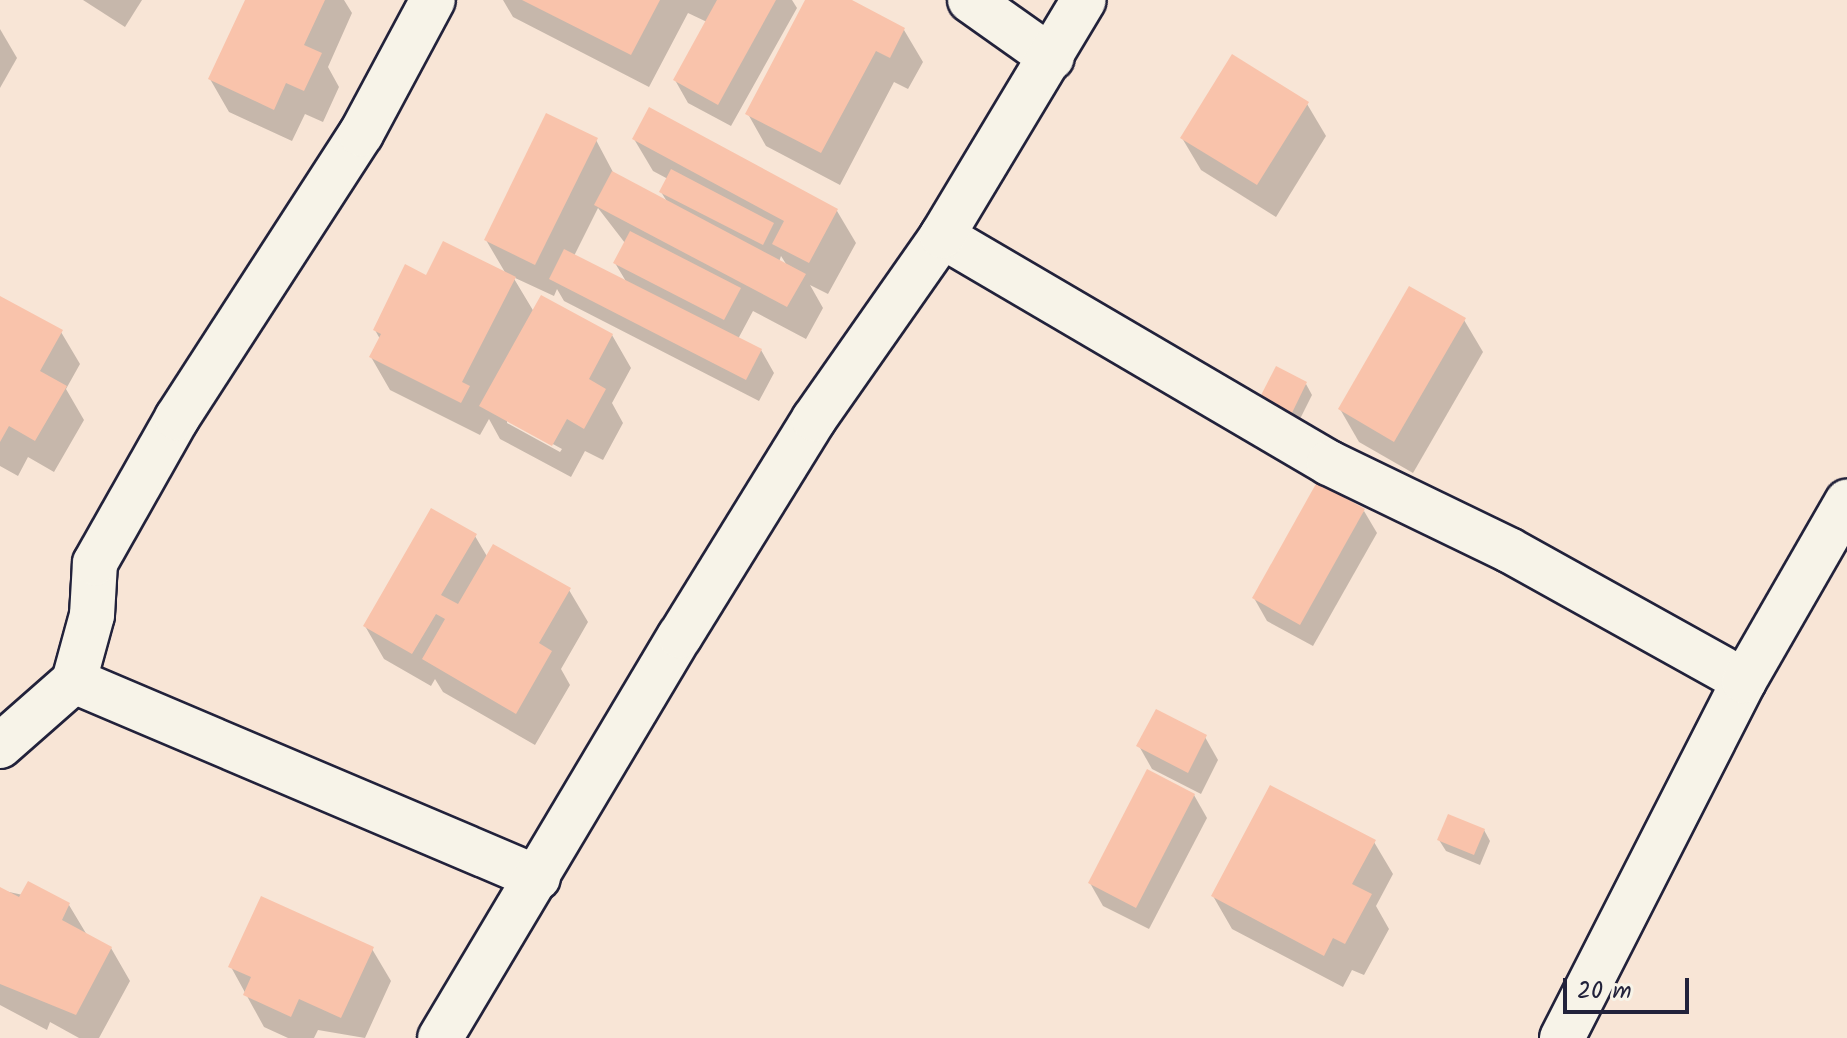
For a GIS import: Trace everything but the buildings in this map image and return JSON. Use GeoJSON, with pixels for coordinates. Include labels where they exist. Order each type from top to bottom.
{"type":"FeatureCollection","features":[{"type":"Feature","properties":{"kind":"street"},"geometry":{"type":"LineString","coordinates":[[0,746],[74,681],[92,615],[95,563],[177,418],[361,134],[433,0]]}},
{"type":"Feature","properties":{"kind":"street"},"geometry":{"type":"LineString","coordinates":[[970,0],[1052,58]]}},
{"type":"Feature","properties":{"kind":"street"},"geometry":{"type":"LineString","coordinates":[[440,1038],[814,419],[942,236],[1052,58],[1084,0]]}},
{"type":"Feature","properties":{"kind":"street"},"geometry":{"type":"LineString","coordinates":[[942,236],[1329,463],[1509,550],[1744,681]]}},
{"type":"Feature","properties":{"kind":"street"},"geometry":{"type":"LineString","coordinates":[[1562,1038],[1744,681],[1847,502]]}},
{"type":"Feature","properties":{"kind":"street"},"geometry":{"type":"LineString","coordinates":[[74,681],[538,878]]}}]}
